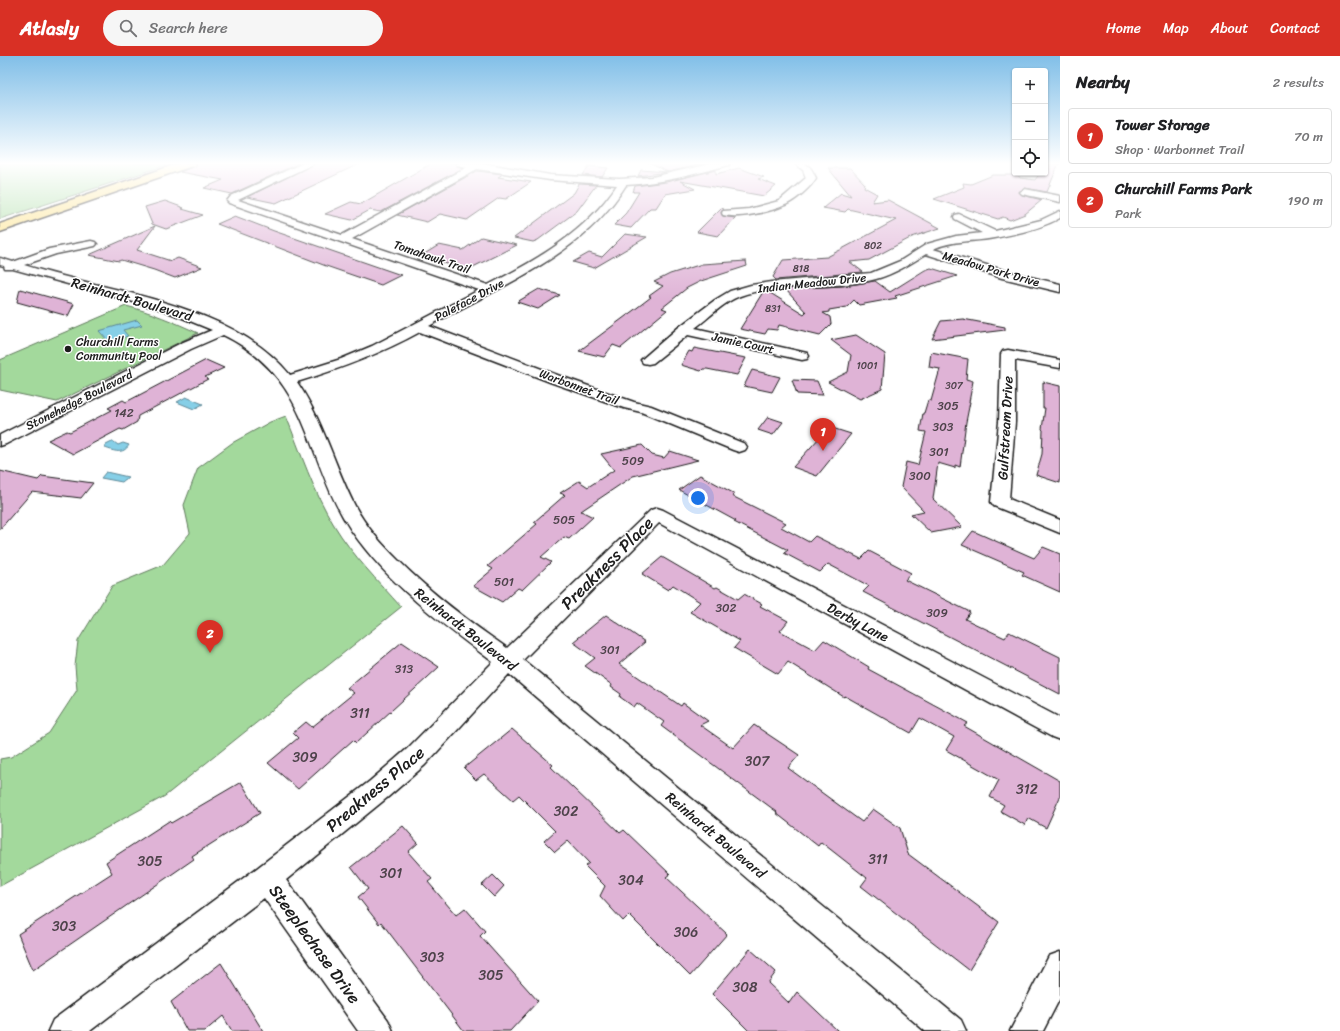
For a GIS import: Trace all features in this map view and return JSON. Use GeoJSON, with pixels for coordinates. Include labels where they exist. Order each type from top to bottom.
{"type":"FeatureCollection","features":[{"type":"Feature","properties":{"kind":"main road"},"geometry":{"type":"LineString","coordinates":[[0,228],[57,208]]}},
{"type":"Feature","properties":{"kind":"street","name":"Tomahawk Trail"},"geometry":{"type":"LineString","coordinates":[[253,208],[488,289]]}},
{"type":"Feature","properties":{"kind":"street"},"geometry":{"type":"LineString","coordinates":[[342,240],[398,208]]}},
{"type":"Feature","properties":{"kind":"street","name":"Paleface Drive"},"geometry":{"type":"LineString","coordinates":[[288,380],[330,368],[366,354],[521,272],[577,235],[605,208]]}},
{"type":"Feature","properties":{"kind":"street"},"geometry":{"type":"LineString","coordinates":[[727,213],[749,212],[762,208]]}},
{"type":"Feature","properties":{"kind":"street","name":"Indian Meadow Drive"},"geometry":{"type":"LineString","coordinates":[[648,360],[719,303],[734,294],[772,286],[874,276],[904,263],[931,246],[949,241],[994,234],[1045,222],[1060,214]]}},
{"type":"Feature","properties":{"kind":"street"},"geometry":{"type":"LineString","coordinates":[[959,217],[994,234]]}},
{"type":"Feature","properties":{"kind":"street"},"geometry":{"type":"LineString","coordinates":[[1045,222],[1060,227]]}},
{"type":"Feature","properties":{"kind":"street"},"geometry":{"type":"LineString","coordinates":[[4,265],[53,251],[91,244]]}},
{"type":"Feature","properties":{"kind":"street","name":"Meadow Park Drive"},"geometry":{"type":"LineString","coordinates":[[923,250],[1006,275],[1060,288]]}},
{"type":"Feature","properties":{"kind":"street","name":"Reinhardt Boulevard"},"geometry":{"type":"LineString","coordinates":[[4,265],[171,308],[224,330],[245,342],[264,356],[288,380],[306,409],[347,508],[371,545],[422,597],[508,661],[950,1031]]}},
{"type":"Feature","properties":{"kind":"street","name":"Warbonnet Trail"},"geometry":{"type":"LineString","coordinates":[[419,327],[563,382],[646,410],[740,447]]}},
{"type":"Feature","properties":{"kind":"street","name":"Stonehedge Boulevard"},"geometry":{"type":"LineString","coordinates":[[0,441],[186,346],[224,330]]}},
{"type":"Feature","properties":{"kind":"street","name":"Jamie Court"},"geometry":{"type":"LineString","coordinates":[[684,330],[802,356]]}},
{"type":"Feature","properties":{"kind":"street","name":"Gulfstream Drive"},"geometry":{"type":"LineString","coordinates":[[1060,364],[1008,354],[1007,422],[1000,502],[1060,527]]}},
{"type":"Feature","properties":{"kind":"street","name":"Preakness Place"},"geometry":{"type":"LineString","coordinates":[[64,1031],[267,878],[379,789],[416,757],[508,661],[657,514]]}},
{"type":"Feature","properties":{"kind":"street","name":"Derby Lane"},"geometry":{"type":"LineString","coordinates":[[657,514],[1060,730]]}},
{"type":"Feature","properties":{"kind":"street","name":"Steeplechase Drive"},"geometry":{"type":"LineString","coordinates":[[267,878],[377,1031]]}},
{"type":"Feature","properties":{"kind":"street"},"geometry":{"type":"LineString","coordinates":[[1026,1031],[1060,967]]}},
{"type":"Feature","properties":{"kind":"green space"},"geometry":{"type":"Polygon","coordinates":[[[0,208],[32,208],[0,219],[0,208]]]}},
{"type":"Feature","properties":{"kind":"green space"},"geometry":{"type":"Polygon","coordinates":[[[126,306],[144,311],[198,333],[57,402],[0,390],[0,360],[126,306]]]}},
{"type":"Feature","properties":{"kind":"green space"},"geometry":{"type":"Polygon","coordinates":[[[286,416],[320,499],[334,525],[374,578],[401,607],[165,796],[0,886],[0,759],[11,757],[49,733],[77,690],[75,666],[78,641],[112,586],[163,565],[190,533],[184,505],[198,468],[232,443],[270,422],[286,416]]]}},
{"type":"Feature","properties":{"kind":"water"},"geometry":{"type":"Polygon","coordinates":[[[137,320],[142,325],[123,330],[128,336],[109,342],[99,331],[137,320]]]}},
{"type":"Feature","properties":{"kind":"water"},"geometry":{"type":"Polygon","coordinates":[[[186,397],[203,404],[194,409],[177,402],[186,397]]]}},
{"type":"Feature","properties":{"kind":"water"},"geometry":{"type":"Polygon","coordinates":[[[112,442],[118,445],[123,443],[129,445],[121,451],[105,448],[106,445],[112,442]]]}},
{"type":"Feature","properties":{"kind":"water"},"geometry":{"type":"Polygon","coordinates":[[[106,472],[128,477],[122,482],[101,478],[106,472]]]}},
{"type":"Feature","properties":{"kind":"building"},"geometry":{"type":"Polygon","coordinates":[[[146,208],[183,208],[203,215],[166,229],[152,224],[146,208]]]}},
{"type":"Feature","properties":{"kind":"building"},"geometry":{"type":"Polygon","coordinates":[[[337,208],[388,208],[381,212],[370,210],[352,220],[325,214],[337,208]]]}},
{"type":"Feature","properties":{"kind":"building"},"geometry":{"type":"Polygon","coordinates":[[[409,208],[484,208],[467,220],[440,214],[427,222],[397,215],[409,208]]]}},
{"type":"Feature","properties":{"kind":"building"},"geometry":{"type":"Polygon","coordinates":[[[553,208],[579,208],[538,240],[533,242],[514,238],[553,208]]]}},
{"type":"Feature","properties":{"kind":"building"},"geometry":{"type":"Polygon","coordinates":[[[629,208],[650,208],[631,228],[614,225],[629,208]]]}},
{"type":"Feature","properties":{"kind":"building"},"geometry":{"type":"Polygon","coordinates":[[[720,208],[724,209],[721,212],[723,216],[735,218],[718,236],[697,232],[720,208]]]}},
{"type":"Feature","properties":{"kind":"building"},"geometry":{"type":"Polygon","coordinates":[[[826,208],[904,208],[940,228],[912,237],[869,260],[850,262],[863,272],[776,280],[773,277],[783,260],[827,257],[896,220],[848,209],[845,212],[826,208]]]}},
{"type":"Feature","properties":{"kind":"building"},"geometry":{"type":"Polygon","coordinates":[[[964,208],[1032,208],[1025,214],[1010,220],[1003,217],[998,219],[964,208]]]}},
{"type":"Feature","properties":{"kind":"building"},"geometry":{"type":"Polygon","coordinates":[[[235,216],[401,275],[381,285],[326,266],[217,224],[235,216]]]}},
{"type":"Feature","properties":{"kind":"building"},"geometry":{"type":"Polygon","coordinates":[[[155,226],[137,250],[171,261],[178,258],[202,267],[175,278],[121,260],[119,261],[89,255],[155,226]]]}},
{"type":"Feature","properties":{"kind":"building"},"geometry":{"type":"Polygon","coordinates":[[[625,234],[647,237],[594,268],[573,262],[589,253],[602,257],[625,234]]]}},
{"type":"Feature","properties":{"kind":"building"},"geometry":{"type":"Polygon","coordinates":[[[481,237],[517,245],[467,270],[421,256],[439,245],[463,250],[481,237]]]}},
{"type":"Feature","properties":{"kind":"building"},"geometry":{"type":"Polygon","coordinates":[[[746,261],[747,266],[701,281],[687,288],[662,308],[667,310],[621,348],[613,345],[604,357],[579,351],[651,297],[649,296],[663,286],[654,282],[670,274],[702,264],[746,261]]]}},
{"type":"Feature","properties":{"kind":"building"},"geometry":{"type":"Polygon","coordinates":[[[931,268],[957,276],[895,296],[897,298],[859,305],[854,300],[847,307],[829,310],[829,312],[823,313],[830,317],[831,324],[820,335],[779,325],[777,330],[768,329],[765,334],[740,329],[763,292],[767,291],[804,314],[806,312],[785,289],[843,286],[875,281],[890,292],[925,270],[931,268]]]}},
{"type":"Feature","properties":{"kind":"building"},"geometry":{"type":"Polygon","coordinates":[[[20,289],[74,304],[68,316],[17,302],[20,289]]]}},
{"type":"Feature","properties":{"kind":"building"},"geometry":{"type":"Polygon","coordinates":[[[539,289],[560,295],[538,309],[517,302],[539,289]]]}},
{"type":"Feature","properties":{"kind":"building"},"geometry":{"type":"Polygon","coordinates":[[[963,319],[1005,327],[1005,330],[932,339],[941,321],[963,319]]]}},
{"type":"Feature","properties":{"kind":"building"},"geometry":{"type":"Polygon","coordinates":[[[856,335],[885,354],[882,389],[860,399],[828,382],[848,372],[851,355],[831,340],[856,335]]]}},
{"type":"Feature","properties":{"kind":"building"},"geometry":{"type":"Polygon","coordinates":[[[694,348],[746,358],[737,375],[707,369],[703,369],[701,371],[681,365],[689,351],[692,352],[694,348]]]}},
{"type":"Feature","properties":{"kind":"building"},"geometry":{"type":"Polygon","coordinates":[[[931,352],[968,359],[966,379],[973,381],[960,467],[955,465],[955,468],[938,463],[933,499],[962,527],[931,533],[911,514],[924,511],[901,487],[906,462],[918,465],[926,432],[920,431],[923,413],[928,400],[931,401],[940,369],[929,367],[931,352]]]}},
{"type":"Feature","properties":{"kind":"building"},"geometry":{"type":"Polygon","coordinates":[[[206,360],[224,368],[205,377],[208,379],[138,416],[137,422],[123,430],[120,429],[73,454],[48,440],[67,431],[70,432],[112,410],[108,408],[123,400],[126,402],[206,360]]]}},
{"type":"Feature","properties":{"kind":"building"},"geometry":{"type":"Polygon","coordinates":[[[752,370],[780,377],[772,392],[744,386],[752,370]]]}},
{"type":"Feature","properties":{"kind":"building"},"geometry":{"type":"Polygon","coordinates":[[[792,380],[817,381],[823,395],[797,394],[792,380]]]}},
{"type":"Feature","properties":{"kind":"building"},"geometry":{"type":"Polygon","coordinates":[[[1043,382],[1060,386],[1060,483],[1036,475],[1042,454],[1042,429],[1045,408],[1043,408],[1043,382]]]}},
{"type":"Feature","properties":{"kind":"building"},"geometry":{"type":"Polygon","coordinates":[[[768,417],[783,422],[773,435],[758,430],[768,417]]]}},
{"type":"Feature","properties":{"kind":"building"},"geometry":{"type":"Polygon","coordinates":[[[829,427],[851,434],[817,476],[793,467],[829,427]]]}},
{"type":"Feature","properties":{"kind":"building"},"geometry":{"type":"Polygon","coordinates":[[[642,445],[652,455],[664,458],[670,451],[698,460],[633,476],[581,511],[593,517],[569,539],[564,537],[541,557],[551,562],[522,590],[518,588],[502,602],[473,586],[493,569],[488,566],[537,524],[534,522],[565,495],[560,493],[579,481],[588,487],[614,470],[601,454],[642,445]]]}},
{"type":"Feature","properties":{"kind":"building"},"geometry":{"type":"Polygon","coordinates":[[[0,471],[38,480],[42,476],[93,483],[81,498],[32,492],[0,529],[0,471]]]}},
{"type":"Feature","properties":{"kind":"building"},"geometry":{"type":"Polygon","coordinates":[[[700,475],[735,494],[732,496],[786,523],[781,527],[809,542],[815,536],[861,559],[869,551],[911,573],[905,580],[970,612],[965,619],[1005,638],[1009,632],[1060,657],[1060,694],[863,592],[869,586],[828,564],[820,572],[784,553],[788,550],[734,522],[736,521],[679,490],[700,475]]]}},
{"type":"Feature","properties":{"kind":"building"},"geometry":{"type":"Polygon","coordinates":[[[973,531],[1034,558],[1043,547],[1060,554],[1060,592],[1022,575],[1024,572],[962,545],[973,531]]]}},
{"type":"Feature","properties":{"kind":"building"},"geometry":{"type":"Polygon","coordinates":[[[662,557],[715,588],[717,587],[738,599],[744,594],[762,604],[760,606],[788,621],[780,631],[815,650],[824,640],[869,667],[868,669],[968,723],[964,726],[1060,781],[1060,797],[1046,828],[1028,818],[1025,825],[1000,811],[1004,805],[990,797],[999,780],[946,750],[954,737],[920,718],[911,733],[845,696],[844,697],[788,662],[778,674],[734,648],[740,641],[690,612],[700,602],[673,585],[668,590],[642,574],[662,557]]]}},
{"type":"Feature","properties":{"kind":"building"},"geometry":{"type":"Polygon","coordinates":[[[606,615],[645,642],[619,664],[681,706],[683,703],[708,721],[700,725],[733,748],[754,725],[799,755],[788,768],[862,822],[873,809],[900,828],[908,854],[999,922],[969,970],[861,886],[867,878],[821,842],[818,846],[776,813],[777,812],[661,726],[664,722],[637,703],[634,707],[620,697],[621,694],[611,687],[612,685],[585,666],[595,658],[573,642],[606,615]]]}},
{"type":"Feature","properties":{"kind":"building"},"geometry":{"type":"Polygon","coordinates":[[[402,642],[439,667],[356,743],[353,740],[298,789],[268,763],[298,738],[293,733],[306,722],[312,727],[354,693],[347,688],[402,642]]]}},
{"type":"Feature","properties":{"kind":"building"},"geometry":{"type":"Polygon","coordinates":[[[512,729],[553,765],[551,767],[620,833],[624,830],[670,874],[666,877],[727,934],[690,976],[629,915],[623,921],[600,896],[605,886],[585,866],[589,863],[568,841],[555,852],[544,841],[555,831],[519,795],[513,800],[484,774],[476,780],[464,768],[512,729]]]}},
{"type":"Feature","properties":{"kind":"building"},"geometry":{"type":"Polygon","coordinates":[[[241,782],[260,813],[192,856],[194,859],[33,970],[18,934],[112,873],[106,862],[169,821],[171,823],[241,782]]]}},
{"type":"Feature","properties":{"kind":"building"},"geometry":{"type":"Polygon","coordinates":[[[403,826],[418,843],[408,852],[432,879],[428,882],[456,915],[465,908],[485,931],[480,936],[538,1001],[510,1031],[464,1031],[381,922],[379,924],[358,897],[368,889],[351,867],[403,826]]]}},
{"type":"Feature","properties":{"kind":"building"},"geometry":{"type":"Polygon","coordinates":[[[493,875],[504,886],[494,897],[482,885],[493,875]]]}},
{"type":"Feature","properties":{"kind":"building"},"geometry":{"type":"Polygon","coordinates":[[[750,949],[776,972],[768,983],[789,1003],[797,992],[838,1031],[749,1031],[712,994],[750,949]]]}},
{"type":"Feature","properties":{"kind":"building"},"geometry":{"type":"Polygon","coordinates":[[[221,963],[263,1031],[232,1031],[223,1016],[205,1031],[187,1031],[171,1002],[221,963]]]}},
{"type":"Feature","properties":{"kind":"place","name":"Churchill Farms Community Pool"},"geometry":{"type":"Point","coordinates":[68,349]}},
{"type":"Feature","properties":{"kind":"place","name":"Tower Storage"},"geometry":{"type":"Point","coordinates":[823,451]}},
{"type":"Feature","properties":{"kind":"place","name":"Churchill Farms Park"},"geometry":{"type":"Point","coordinates":[210,653]}}]}
